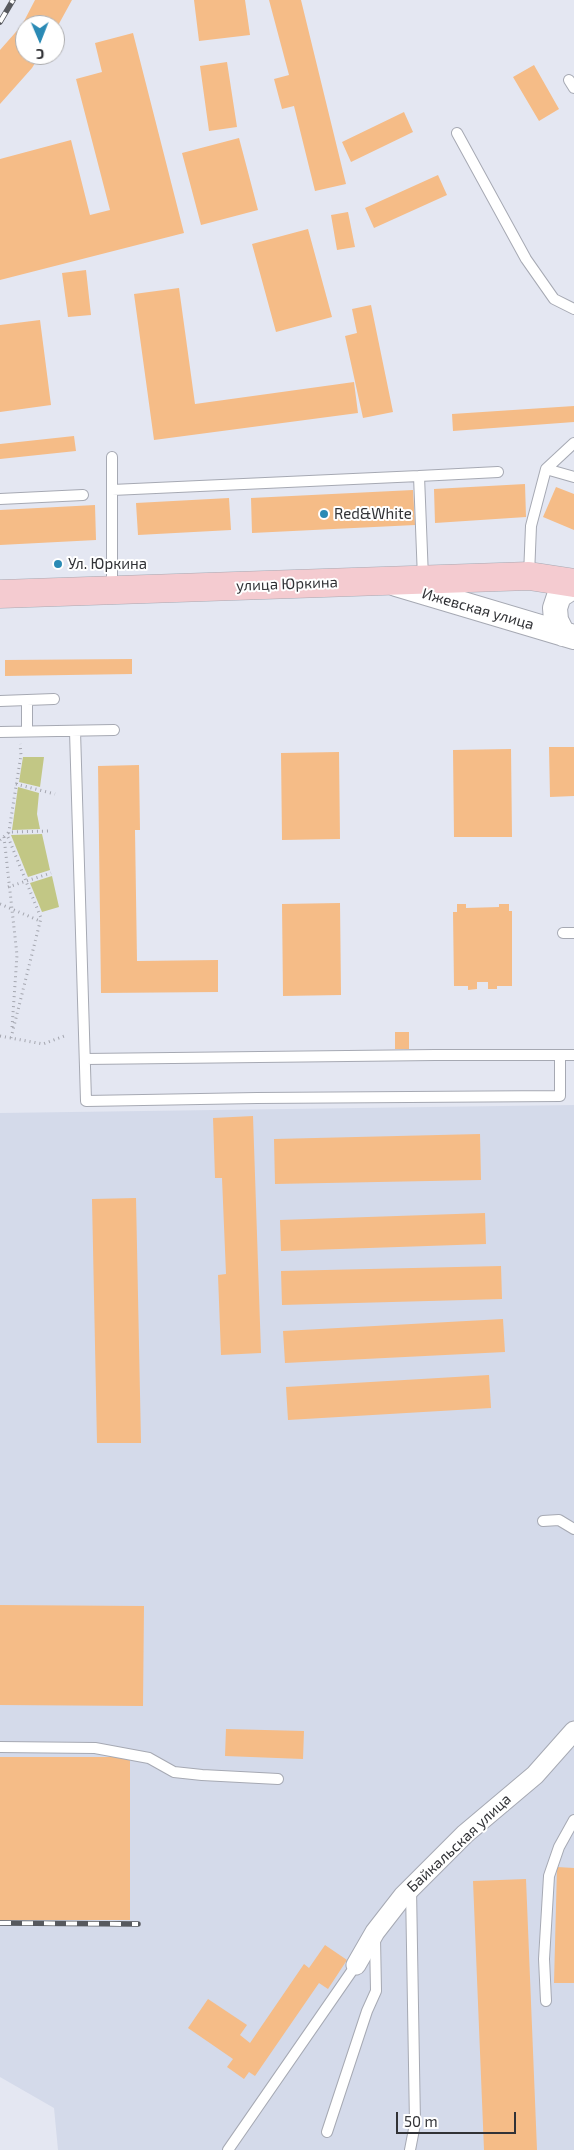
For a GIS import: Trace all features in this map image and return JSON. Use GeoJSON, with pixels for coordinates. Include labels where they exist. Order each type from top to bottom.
{"type":"FeatureCollection","features":[{"type":"Feature","properties":{"kind":"main road","name":"улица Юркина"},"geometry":{"type":"LineString","coordinates":[[0,594],[529,576],[574,585]]}},
{"type":"Feature","properties":{"kind":"street","name":"Ижевская улица"},"geometry":{"type":"LineString","coordinates":[[383,580],[569,635]]}},
{"type":"Feature","properties":{"kind":"street"},"geometry":{"type":"LineString","coordinates":[[569,635],[556,620],[555,608],[559,596],[574,585]]}},
{"type":"Feature","properties":{"kind":"street","name":"Байкальская улица"},"geometry":{"type":"LineString","coordinates":[[356,1965],[375,1932],[411,1887],[465,1834],[535,1775],[574,1731]]}},
{"type":"Feature","properties":{"kind":"lane"},"geometry":{"type":"LineString","coordinates":[[457,133],[526,259],[554,299],[574,309]]}},
{"type":"Feature","properties":{"kind":"lane"},"geometry":{"type":"LineString","coordinates":[[529,576],[531,526],[546,469],[574,443]]}},
{"type":"Feature","properties":{"kind":"lane"},"geometry":{"type":"LineString","coordinates":[[112,456],[112,590]]}},
{"type":"Feature","properties":{"kind":"lane"},"geometry":{"type":"LineString","coordinates":[[546,469],[574,477]]}},
{"type":"Feature","properties":{"kind":"lane"},"geometry":{"type":"LineString","coordinates":[[112,490],[498,472]]}},
{"type":"Feature","properties":{"kind":"lane"},"geometry":{"type":"LineString","coordinates":[[419,476],[423,579]]}},
{"type":"Feature","properties":{"kind":"lane"},"geometry":{"type":"LineString","coordinates":[[0,499],[83,495]]}},
{"type":"Feature","properties":{"kind":"lane"},"geometry":{"type":"LineString","coordinates":[[0,700],[54,699]]}},
{"type":"Feature","properties":{"kind":"lane"},"geometry":{"type":"LineString","coordinates":[[24,731],[27,700]]}},
{"type":"Feature","properties":{"kind":"lane"},"geometry":{"type":"LineString","coordinates":[[0,732],[114,730]]}},
{"type":"Feature","properties":{"kind":"lane"},"geometry":{"type":"LineString","coordinates":[[75,731],[86,1101],[560,1096],[560,1055]]}},
{"type":"Feature","properties":{"kind":"lane"},"geometry":{"type":"LineString","coordinates":[[563,933],[574,933]]}},
{"type":"Feature","properties":{"kind":"lane"},"geometry":{"type":"LineString","coordinates":[[85,1059],[574,1055]]}},
{"type":"Feature","properties":{"kind":"lane"},"geometry":{"type":"LineString","coordinates":[[543,1521],[559,1520],[574,1529]]}},
{"type":"Feature","properties":{"kind":"lane"},"geometry":{"type":"LineString","coordinates":[[0,1747],[95,1748],[149,1758],[174,1772],[278,1779]]}},
{"type":"Feature","properties":{"kind":"lane"},"geometry":{"type":"LineString","coordinates":[[546,2002],[544,1959],[549,1876],[559,1847],[574,1820]]}},
{"type":"Feature","properties":{"kind":"lane"},"geometry":{"type":"LineString","coordinates":[[410,2150],[415,2124],[411,1887]]}},
{"type":"Feature","properties":{"kind":"lane"},"geometry":{"type":"LineString","coordinates":[[327,2132],[366,2011],[376,1991],[375,1932]]}},
{"type":"Feature","properties":{"kind":"lane"},"geometry":{"type":"LineString","coordinates":[[228,2150],[356,1965]]}},
{"type":"Feature","properties":{"kind":"path"},"geometry":{"type":"LineString","coordinates":[[11,1038],[40,921],[8,837],[24,731]]}},
{"type":"Feature","properties":{"kind":"path"},"geometry":{"type":"LineString","coordinates":[[16,784],[55,794]]}},
{"type":"Feature","properties":{"kind":"path"},"geometry":{"type":"LineString","coordinates":[[0,840],[9,832],[51,831]]}},
{"type":"Feature","properties":{"kind":"path"},"geometry":{"type":"LineString","coordinates":[[4,837],[10,908],[17,955],[11,1038]]}},
{"type":"Feature","properties":{"kind":"path"},"geometry":{"type":"LineString","coordinates":[[8,888],[51,873]]}},
{"type":"Feature","properties":{"kind":"path"},"geometry":{"type":"LineString","coordinates":[[0,904],[40,921]]}},
{"type":"Feature","properties":{"kind":"path"},"geometry":{"type":"LineString","coordinates":[[0,1036],[43,1044],[68,1035]]}},
{"type":"Feature","properties":{"kind":"shaded area"},"geometry":{"type":"Polygon","coordinates":[[[574,1105],[574,2150],[58,2150],[54,2108],[0,2077],[0,1113],[574,1105]]]}},
{"type":"Feature","properties":{"kind":"green space"},"geometry":{"type":"Polygon","coordinates":[[[23,757],[44,757],[40,787],[19,782],[23,757]]]}},
{"type":"Feature","properties":{"kind":"green space"},"geometry":{"type":"Polygon","coordinates":[[[18,787],[39,793],[37,814],[40,829],[12,830],[18,787]]]}},
{"type":"Feature","properties":{"kind":"green space"},"geometry":{"type":"Polygon","coordinates":[[[42,834],[50,870],[28,877],[11,835],[42,834]]]}},
{"type":"Feature","properties":{"kind":"green space"},"geometry":{"type":"Polygon","coordinates":[[[52,876],[59,907],[42,912],[30,883],[52,876]]]}},
{"type":"Feature","properties":{"kind":"building"},"geometry":{"type":"Polygon","coordinates":[[[35,0],[72,0],[64,15],[27,15],[35,0]]]}},
{"type":"Feature","properties":{"kind":"building"},"geometry":{"type":"Polygon","coordinates":[[[194,0],[245,0],[250,35],[199,41],[194,0]]]}},
{"type":"Feature","properties":{"kind":"building"},"geometry":{"type":"Polygon","coordinates":[[[269,0],[301,0],[346,184],[315,191],[294,106],[282,109],[274,79],[289,75],[269,0]]]}},
{"type":"Feature","properties":{"kind":"building"},"geometry":{"type":"Polygon","coordinates":[[[15,33],[15,65],[34,65],[0,104],[0,50],[15,33]]]}},
{"type":"Feature","properties":{"kind":"building"},"geometry":{"type":"Polygon","coordinates":[[[133,33],[184,233],[0,280],[0,159],[71,140],[90,215],[110,210],[76,79],[102,72],[95,43],[133,33]]]}},
{"type":"Feature","properties":{"kind":"building"},"geometry":{"type":"Polygon","coordinates":[[[227,62],[237,127],[209,131],[200,66],[227,62]]]}},
{"type":"Feature","properties":{"kind":"building"},"geometry":{"type":"Polygon","coordinates":[[[534,65],[559,109],[539,121],[513,77],[534,65]]]}},
{"type":"Feature","properties":{"kind":"building"},"geometry":{"type":"Polygon","coordinates":[[[404,112],[413,132],[351,162],[342,142],[404,112]]]}},
{"type":"Feature","properties":{"kind":"building"},"geometry":{"type":"Polygon","coordinates":[[[239,138],[258,210],[201,225],[182,153],[239,138]]]}},
{"type":"Feature","properties":{"kind":"building"},"geometry":{"type":"Polygon","coordinates":[[[438,175],[447,195],[374,228],[365,208],[438,175]]]}},
{"type":"Feature","properties":{"kind":"building"},"geometry":{"type":"Polygon","coordinates":[[[348,212],[355,247],[337,250],[331,215],[348,212]]]}},
{"type":"Feature","properties":{"kind":"building"},"geometry":{"type":"Polygon","coordinates":[[[308,229],[332,317],[276,332],[252,244],[308,229]]]}},
{"type":"Feature","properties":{"kind":"building"},"geometry":{"type":"Polygon","coordinates":[[[86,270],[91,315],[68,317],[62,273],[86,270]]]}},
{"type":"Feature","properties":{"kind":"building"},"geometry":{"type":"Polygon","coordinates":[[[179,288],[195,404],[354,382],[358,413],[154,440],[134,294],[179,288]]]}},
{"type":"Feature","properties":{"kind":"building"},"geometry":{"type":"Polygon","coordinates":[[[371,305],[393,412],[363,418],[345,336],[357,333],[352,309],[371,305]]]}},
{"type":"Feature","properties":{"kind":"building"},"geometry":{"type":"Polygon","coordinates":[[[40,320],[51,405],[0,412],[0,325],[40,320]]]}},
{"type":"Feature","properties":{"kind":"building"},"geometry":{"type":"Polygon","coordinates":[[[574,406],[574,422],[453,431],[452,414],[574,406]]]}},
{"type":"Feature","properties":{"kind":"building"},"geometry":{"type":"Polygon","coordinates":[[[74,436],[76,451],[0,459],[0,444],[74,436]]]}},
{"type":"Feature","properties":{"kind":"building"},"geometry":{"type":"Polygon","coordinates":[[[525,484],[526,517],[435,523],[434,489],[525,484]]]}},
{"type":"Feature","properties":{"kind":"building"},"geometry":{"type":"Polygon","coordinates":[[[556,487],[574,494],[574,530],[543,517],[556,487]]]}},
{"type":"Feature","properties":{"kind":"building"},"geometry":{"type":"Polygon","coordinates":[[[413,490],[415,525],[252,533],[251,498],[413,490]]]}},
{"type":"Feature","properties":{"kind":"building"},"geometry":{"type":"Polygon","coordinates":[[[229,498],[231,530],[138,535],[136,503],[229,498]]]}},
{"type":"Feature","properties":{"kind":"building"},"geometry":{"type":"Polygon","coordinates":[[[95,505],[96,540],[0,545],[0,510],[95,505]]]}},
{"type":"Feature","properties":{"kind":"building"},"geometry":{"type":"Polygon","coordinates":[[[132,659],[132,674],[5,676],[5,660],[132,659]]]}},
{"type":"Feature","properties":{"kind":"building"},"geometry":{"type":"Polygon","coordinates":[[[549,747],[574,747],[574,796],[550,797],[549,747]]]}},
{"type":"Feature","properties":{"kind":"building"},"geometry":{"type":"Polygon","coordinates":[[[511,749],[512,837],[454,837],[453,750],[511,749]]]}},
{"type":"Feature","properties":{"kind":"building"},"geometry":{"type":"Polygon","coordinates":[[[339,752],[340,839],[282,840],[281,753],[339,752]]]}},
{"type":"Feature","properties":{"kind":"building"},"geometry":{"type":"Polygon","coordinates":[[[139,765],[140,830],[135,830],[137,961],[218,960],[218,992],[101,993],[98,766],[139,765]]]}},
{"type":"Feature","properties":{"kind":"building"},"geometry":{"type":"Polygon","coordinates":[[[340,903],[341,995],[283,996],[282,904],[340,903]]]}},
{"type":"Feature","properties":{"kind":"building"},"geometry":{"type":"Polygon","coordinates":[[[457,904],[466,904],[466,908],[499,907],[499,904],[509,904],[509,911],[512,911],[512,986],[497,986],[497,989],[488,989],[488,982],[477,982],[477,989],[468,990],[468,986],[454,986],[453,912],[457,912],[457,904]]]}},
{"type":"Feature","properties":{"kind":"building"},"geometry":{"type":"Polygon","coordinates":[[[395,1032],[409,1032],[409,1049],[395,1049],[395,1032]]]}},
{"type":"Feature","properties":{"kind":"building"},"geometry":{"type":"Polygon","coordinates":[[[253,1116],[261,1353],[221,1355],[218,1275],[226,1274],[222,1178],[215,1178],[213,1118],[253,1116]]]}},
{"type":"Feature","properties":{"kind":"building"},"geometry":{"type":"Polygon","coordinates":[[[480,1134],[481,1180],[275,1184],[274,1139],[480,1134]]]}},
{"type":"Feature","properties":{"kind":"building"},"geometry":{"type":"Polygon","coordinates":[[[136,1198],[141,1443],[97,1443],[92,1199],[136,1198]]]}},
{"type":"Feature","properties":{"kind":"building"},"geometry":{"type":"Polygon","coordinates":[[[485,1213],[486,1244],[281,1251],[280,1220],[485,1213]]]}},
{"type":"Feature","properties":{"kind":"building"},"geometry":{"type":"Polygon","coordinates":[[[501,1266],[502,1299],[282,1305],[281,1271],[501,1266]]]}},
{"type":"Feature","properties":{"kind":"building"},"geometry":{"type":"Polygon","coordinates":[[[503,1319],[505,1352],[285,1363],[283,1331],[503,1319]]]}},
{"type":"Feature","properties":{"kind":"building"},"geometry":{"type":"Polygon","coordinates":[[[489,1375],[491,1408],[288,1420],[286,1387],[489,1375]]]}},
{"type":"Feature","properties":{"kind":"building"},"geometry":{"type":"Polygon","coordinates":[[[0,1605],[144,1606],[143,1706],[0,1705],[0,1605]]]}},
{"type":"Feature","properties":{"kind":"building"},"geometry":{"type":"Polygon","coordinates":[[[226,1729],[304,1731],[303,1759],[225,1756],[226,1729]]]}},
{"type":"Feature","properties":{"kind":"building"},"geometry":{"type":"Polygon","coordinates":[[[0,1757],[130,1757],[130,1920],[0,1920],[0,1757]]]}},
{"type":"Feature","properties":{"kind":"building"},"geometry":{"type":"Polygon","coordinates":[[[557,1867],[574,1868],[574,1983],[554,1983],[557,1867]]]}},
{"type":"Feature","properties":{"kind":"building"},"geometry":{"type":"Polygon","coordinates":[[[526,1879],[537,2150],[484,2150],[473,1881],[526,1879]]]}},
{"type":"Feature","properties":{"kind":"building"},"geometry":{"type":"Polygon","coordinates":[[[325,1945],[347,1960],[328,1989],[319,1983],[255,2076],[249,2072],[244,2079],[227,2067],[233,2059],[188,2028],[208,1999],[247,2025],[240,2035],[250,2043],[304,1964],[309,1968],[325,1945]]]}},
{"type":"Feature","properties":{"kind":"railway"},"geometry":{"type":"LineString","coordinates":[[0,22],[13,0]]}},
{"type":"Feature","properties":{"kind":"railway"},"geometry":{"type":"LineString","coordinates":[[0,1923],[138,1924]]}},
{"type":"Feature","properties":{"kind":"place","name":"Red&White"},"geometry":{"type":"Point","coordinates":[324,514]}},
{"type":"Feature","properties":{"kind":"place","name":"Ул. Юркина"},"geometry":{"type":"Point","coordinates":[58,564]}}]}
